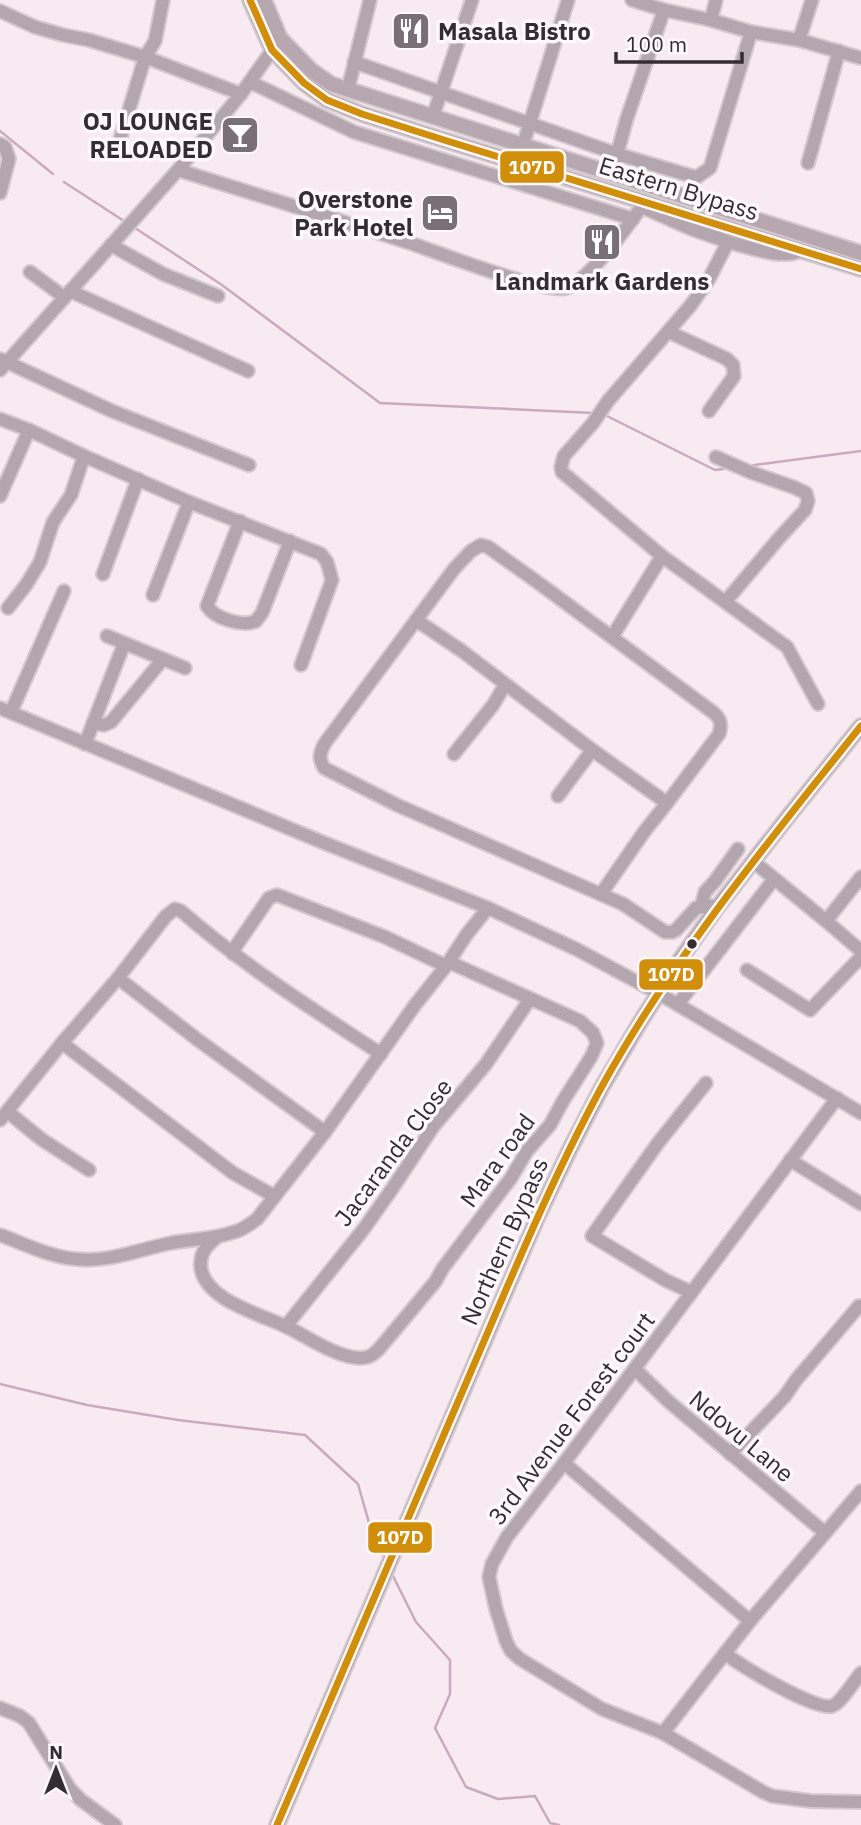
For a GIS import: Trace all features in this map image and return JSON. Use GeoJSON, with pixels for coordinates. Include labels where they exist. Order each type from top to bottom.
{"type":"FeatureCollection","features":[{"type":"Feature","properties":{"kind":"main road","name":"Eastern Bypass"},"geometry":{"type":"LineString","coordinates":[[250,0],[276,44],[304,83],[327,100],[362,114],[644,204],[861,269]]}},
{"type":"Feature","properties":{"kind":"main road","name":"Eastern Bypass"},"geometry":{"type":"LineString","coordinates":[[264,0],[276,44],[331,84],[861,253]]}},
{"type":"Feature","properties":{"kind":"main road","name":"Northern Bypass"},"geometry":{"type":"LineString","coordinates":[[277,1825],[533,1228],[602,1087],[659,993],[716,909],[861,726]]}},
{"type":"Feature","properties":{"kind":"street"},"geometry":{"type":"LineString","coordinates":[[118,146],[145,57],[155,41],[163,0]]}},
{"type":"Feature","properties":{"kind":"street"},"geometry":{"type":"LineString","coordinates":[[348,89],[370,0]]}},
{"type":"Feature","properties":{"kind":"street"},"geometry":{"type":"LineString","coordinates":[[433,116],[471,0]]}},
{"type":"Feature","properties":{"kind":"street"},"geometry":{"type":"LineString","coordinates":[[523,145],[568,0]]}},
{"type":"Feature","properties":{"kind":"street"},"geometry":{"type":"LineString","coordinates":[[632,0],[751,32],[799,40],[861,58]]}},
{"type":"Feature","properties":{"kind":"street"},"geometry":{"type":"LineString","coordinates":[[711,20],[716,0]]}},
{"type":"Feature","properties":{"kind":"street"},"geometry":{"type":"LineString","coordinates":[[799,40],[812,0]]}},
{"type":"Feature","properties":{"kind":"street"},"geometry":{"type":"LineString","coordinates":[[612,173],[627,118],[664,10]]}},
{"type":"Feature","properties":{"kind":"street"},"geometry":{"type":"LineString","coordinates":[[0,12],[63,35],[145,57],[241,94]]}},
{"type":"Feature","properties":{"kind":"street"},"geometry":{"type":"LineString","coordinates":[[354,62],[617,154],[697,177],[710,168],[751,32]]}},
{"type":"Feature","properties":{"kind":"street"},"geometry":{"type":"LineString","coordinates":[[249,465],[2,364],[178,170],[241,94],[276,44]]}},
{"type":"Feature","properties":{"kind":"street"},"geometry":{"type":"LineString","coordinates":[[808,163],[839,51]]}},
{"type":"Feature","properties":{"kind":"street"},"geometry":{"type":"LineString","coordinates":[[250,82],[354,132],[633,219]]}},
{"type":"Feature","properties":{"kind":"street"},"geometry":{"type":"LineString","coordinates":[[354,132],[362,114]]}},
{"type":"Feature","properties":{"kind":"street"},"geometry":{"type":"LineString","coordinates":[[545,152],[552,132]]}},
{"type":"Feature","properties":{"kind":"street"},"geometry":{"type":"LineString","coordinates":[[0,144],[5,147],[9,159],[0,193]]}},
{"type":"Feature","properties":{"kind":"street"},"geometry":{"type":"LineString","coordinates":[[517,182],[524,165]]}},
{"type":"Feature","properties":{"kind":"street"},"geometry":{"type":"LineString","coordinates":[[178,170],[492,272],[562,289],[579,282],[644,204],[689,228],[728,242],[785,255],[802,250]]}},
{"type":"Feature","properties":{"kind":"street"},"geometry":{"type":"LineString","coordinates":[[694,199],[702,174]]}},
{"type":"Feature","properties":{"kind":"street"},"geometry":{"type":"LineString","coordinates":[[728,242],[709,279],[691,305],[608,401],[564,456],[561,467],[562,472],[662,556],[787,647],[818,704]]}},
{"type":"Feature","properties":{"kind":"street"},"geometry":{"type":"LineString","coordinates":[[111,246],[163,274],[218,296]]}},
{"type":"Feature","properties":{"kind":"street"},"geometry":{"type":"LineString","coordinates":[[30,272],[67,294],[248,370]]}},
{"type":"Feature","properties":{"kind":"street"},"geometry":{"type":"LineString","coordinates":[[669,332],[727,359],[733,365],[734,376],[709,411]]}},
{"type":"Feature","properties":{"kind":"street"},"geometry":{"type":"LineString","coordinates":[[0,419],[189,502],[321,554],[327,562],[332,580],[301,665]]}},
{"type":"Feature","properties":{"kind":"street"},"geometry":{"type":"LineString","coordinates":[[0,496],[29,430]]}},
{"type":"Feature","properties":{"kind":"street"},"geometry":{"type":"LineString","coordinates":[[8,608],[40,562],[53,522],[71,495],[84,457]]}},
{"type":"Feature","properties":{"kind":"street"},"geometry":{"type":"LineString","coordinates":[[716,457],[806,493],[808,501],[805,510],[726,601]]}},
{"type":"Feature","properties":{"kind":"street"},"geometry":{"type":"LineString","coordinates":[[103,574],[138,479]]}},
{"type":"Feature","properties":{"kind":"street"},"geometry":{"type":"LineString","coordinates":[[153,595],[189,502]]}},
{"type":"Feature","properties":{"kind":"street"},"geometry":{"type":"LineString","coordinates":[[240,521],[208,606],[213,614],[244,624],[256,621],[262,613],[290,541]]}},
{"type":"Feature","properties":{"kind":"street"},"geometry":{"type":"LineString","coordinates":[[601,894],[719,734],[722,727],[720,721],[714,713],[612,636],[488,547],[481,545],[471,551],[454,569],[325,743],[320,752],[324,768],[397,805],[623,904],[665,932],[676,930],[696,908],[711,906],[716,909]]}},
{"type":"Feature","properties":{"kind":"street"},"geometry":{"type":"LineString","coordinates":[[612,636],[662,556]]}},
{"type":"Feature","properties":{"kind":"street"},"geometry":{"type":"LineString","coordinates":[[64,591],[5,710],[488,908],[576,949],[659,993],[861,1113]]}},
{"type":"Feature","properties":{"kind":"street"},"geometry":{"type":"LineString","coordinates":[[416,620],[667,803]]}},
{"type":"Feature","properties":{"kind":"street"},"geometry":{"type":"LineString","coordinates":[[107,636],[185,668]]}},
{"type":"Feature","properties":{"kind":"street"},"geometry":{"type":"LineString","coordinates":[[85,744],[124,644]]}},
{"type":"Feature","properties":{"kind":"street"},"geometry":{"type":"LineString","coordinates":[[93,723],[104,725],[111,722],[163,659]]}},
{"type":"Feature","properties":{"kind":"street"},"geometry":{"type":"LineString","coordinates":[[454,754],[493,705],[505,685]]}},
{"type":"Feature","properties":{"kind":"street"},"geometry":{"type":"LineString","coordinates":[[558,796],[595,751]]}},
{"type":"Feature","properties":{"kind":"street"},"geometry":{"type":"LineString","coordinates":[[701,907],[705,892],[738,849]]}},
{"type":"Feature","properties":{"kind":"street"},"geometry":{"type":"LineString","coordinates":[[754,862],[861,951]]}},
{"type":"Feature","properties":{"kind":"street"},"geometry":{"type":"LineString","coordinates":[[826,921],[861,877]]}},
{"type":"Feature","properties":{"kind":"street"},"geometry":{"type":"LineString","coordinates":[[678,1004],[774,879]]}},
{"type":"Feature","properties":{"kind":"street","name":"Mara road"},"geometry":{"type":"LineString","coordinates":[[233,954],[269,898],[277,895],[386,937],[580,1021],[593,1033],[597,1043],[550,1125],[527,1151],[511,1178],[435,1282],[379,1349],[368,1358],[356,1358],[313,1342],[286,1326]]}},
{"type":"Feature","properties":{"kind":"street"},"geometry":{"type":"LineString","coordinates":[[0,1235],[58,1256],[87,1260],[171,1243],[217,1237],[247,1226],[257,1219],[325,1132],[488,908]]}},
{"type":"Feature","properties":{"kind":"street"},"geometry":{"type":"LineString","coordinates":[[89,1170],[4,1116],[169,912],[176,909],[233,954],[381,1054]]}},
{"type":"Feature","properties":{"kind":"street"},"geometry":{"type":"LineString","coordinates":[[747,971],[810,1010],[861,957]]}},
{"type":"Feature","properties":{"kind":"street"},"geometry":{"type":"LineString","coordinates":[[118,978],[325,1132]]}},
{"type":"Feature","properties":{"kind":"street","name":"Jacaranda Close"},"geometry":{"type":"LineString","coordinates":[[286,1326],[363,1230],[433,1127],[485,1065],[530,999]]}},
{"type":"Feature","properties":{"kind":"street"},"geometry":{"type":"LineString","coordinates":[[62,1043],[233,1173],[274,1196]]}},
{"type":"Feature","properties":{"kind":"street"},"geometry":{"type":"LineString","coordinates":[[691,1292],[665,1280],[592,1236],[658,1143],[706,1083]]}},
{"type":"Feature","properties":{"kind":"street","name":"3rd Avenue Forest court"},"geometry":{"type":"LineString","coordinates":[[836,1098],[507,1537],[492,1564],[489,1577],[496,1609],[511,1651],[602,1709],[663,1733],[772,1796],[810,1801],[861,1802]]}},
{"type":"Feature","properties":{"kind":"street"},"geometry":{"type":"LineString","coordinates":[[789,1160],[861,1204]]}},
{"type":"Feature","properties":{"kind":"street"},"geometry":{"type":"LineString","coordinates":[[217,1237],[206,1248],[200,1262],[208,1286],[222,1297],[286,1326]]}},
{"type":"Feature","properties":{"kind":"street"},"geometry":{"type":"LineString","coordinates":[[730,1454],[785,1396],[859,1306]]}},
{"type":"Feature","properties":{"kind":"street","name":"Ndovu Lane"},"geometry":{"type":"LineString","coordinates":[[635,1369],[730,1454],[824,1532]]}},
{"type":"Feature","properties":{"kind":"street"},"geometry":{"type":"LineString","coordinates":[[564,1463],[750,1621]]}},
{"type":"Feature","properties":{"kind":"street"},"geometry":{"type":"LineString","coordinates":[[663,1733],[750,1621],[861,1491]]}},
{"type":"Feature","properties":{"kind":"street"},"geometry":{"type":"LineString","coordinates":[[725,1653],[747,1670],[810,1702],[828,1707],[837,1703],[861,1673]]}},
{"type":"Feature","properties":{"kind":"street"},"geometry":{"type":"LineString","coordinates":[[0,1708],[29,1723],[70,1789],[114,1825]]}},
{"type":"Feature","properties":{"kind":"waterway"},"geometry":{"type":"LineString","coordinates":[[0,131],[53,174]]}},
{"type":"Feature","properties":{"kind":"waterway"},"geometry":{"type":"LineString","coordinates":[[64,182],[124,221]]}},
{"type":"Feature","properties":{"kind":"waterway"},"geometry":{"type":"LineString","coordinates":[[135,228],[222,285],[380,403],[593,413]]}},
{"type":"Feature","properties":{"kind":"waterway"},"geometry":{"type":"LineString","coordinates":[[603,414],[715,470],[730,468]]}},
{"type":"Feature","properties":{"kind":"waterway"},"geometry":{"type":"LineString","coordinates":[[747,466],[861,451]]}},
{"type":"Feature","properties":{"kind":"waterway"},"geometry":{"type":"LineString","coordinates":[[0,1384],[87,1405],[178,1420],[305,1435],[358,1484],[373,1537],[385,1560]]}},
{"type":"Feature","properties":{"kind":"waterway"},"geometry":{"type":"LineString","coordinates":[[391,1572],[416,1622],[450,1660],[450,1694],[435,1728],[466,1787],[498,1799],[535,1796],[550,1823],[559,1825]]}},
{"type":"Feature","properties":{"kind":"transit line","name":"107D"},"geometry":{"type":"LineString","coordinates":[[250,0],[272,50],[304,83],[327,100],[444,140],[861,269]]}},
{"type":"Feature","properties":{"kind":"transit line","name":"107D"},"geometry":{"type":"LineString","coordinates":[[277,1825],[527,1241],[601,1088],[690,946],[861,726]]}},
{"type":"Feature","properties":{"kind":"place","name":"Masala Bistro"},"geometry":{"type":"Point","coordinates":[411,31]}},
{"type":"Feature","properties":{"kind":"place","name":"OJ LOUNGE RELOADED"},"geometry":{"type":"Point","coordinates":[240,135]}},
{"type":"Feature","properties":{"kind":"place","name":"Overstone Park Hotel"},"geometry":{"type":"Point","coordinates":[440,213]}},
{"type":"Feature","properties":{"kind":"place","name":"Landmark Gardens"},"geometry":{"type":"Point","coordinates":[602,242]}}]}
